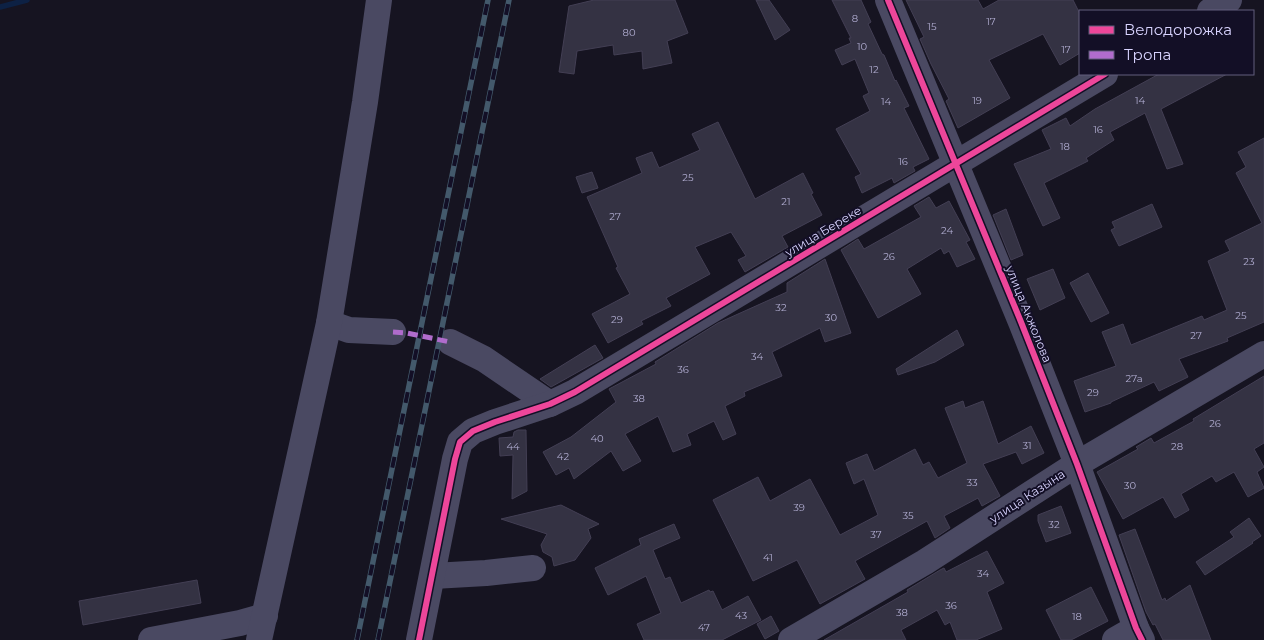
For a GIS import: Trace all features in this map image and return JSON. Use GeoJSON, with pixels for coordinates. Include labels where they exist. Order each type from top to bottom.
{"type":"FeatureCollection","features":[{"type":"Feature","properties":{"kind":"street"},"geometry":{"type":"LineString","coordinates":[[151,640],[240,624],[262,628],[329,323],[366,102],[380,0]]}},
{"type":"Feature","properties":{"kind":"street","name":"улица Акжолова"},"geometry":{"type":"LineString","coordinates":[[888,0],[1021,322],[1077,464],[1131,636]]}},
{"type":"Feature","properties":{"kind":"street"},"geometry":{"type":"LineString","coordinates":[[1212,10],[1229,0]]}},
{"type":"Feature","properties":{"kind":"street","name":"улица Береке"},"geometry":{"type":"LineString","coordinates":[[419,640],[455,459],[460,442],[473,431],[550,404],[575,392],[1103,75]]}},
{"type":"Feature","properties":{"kind":"street"},"geometry":{"type":"LineString","coordinates":[[329,323],[349,330],[394,332]]}},
{"type":"Feature","properties":{"kind":"street"},"geometry":{"type":"LineString","coordinates":[[450,342],[484,359],[550,404]]}},
{"type":"Feature","properties":{"kind":"street","name":"улица Казына"},"geometry":{"type":"LineString","coordinates":[[791,640],[925,562],[1077,464],[1264,354]]}},
{"type":"Feature","properties":{"kind":"street"},"geometry":{"type":"LineString","coordinates":[[433,576],[533,568]]}},
{"type":"Feature","properties":{"kind":"building"},"geometry":{"type":"Polygon","coordinates":[[[594,0],[675,0],[688,33],[667,41],[672,63],[643,69],[642,51],[614,55],[613,45],[577,51],[574,74],[559,72],[569,6],[594,0]]]}},
{"type":"Feature","properties":{"kind":"building"},"geometry":{"type":"Polygon","coordinates":[[[756,0],[769,0],[790,30],[775,40],[756,0]]]}},
{"type":"Feature","properties":{"kind":"building"},"geometry":{"type":"Polygon","coordinates":[[[832,0],[861,0],[871,22],[868,24],[909,106],[904,108],[929,159],[913,167],[915,171],[894,183],[892,178],[862,193],[855,177],[861,174],[836,129],[870,111],[863,96],[869,93],[855,59],[842,65],[835,50],[851,43],[849,38],[851,38],[832,0]]]}},
{"type":"Feature","properties":{"kind":"building"},"geometry":{"type":"Polygon","coordinates":[[[906,0],[978,0],[983,9],[999,0],[1073,0],[1079,12],[1079,54],[1060,65],[1043,34],[989,60],[1010,98],[958,128],[946,101],[949,99],[920,39],[924,37],[906,0]]]}},
{"type":"Feature","properties":{"kind":"building"},"geometry":{"type":"Polygon","coordinates":[[[1157,75],[1225,75],[1161,109],[1183,164],[1167,169],[1145,113],[1110,132],[1114,140],[1086,158],[1088,161],[1044,183],[1060,218],[1043,226],[1014,164],[1051,149],[1042,130],[1066,118],[1070,126],[1095,109],[1157,75]]]}},
{"type":"Feature","properties":{"kind":"building"},"geometry":{"type":"Polygon","coordinates":[[[718,122],[755,199],[803,173],[822,215],[782,236],[788,247],[745,272],[738,260],[746,256],[731,232],[695,247],[710,274],[666,298],[671,306],[641,321],[643,324],[608,343],[592,314],[630,294],[616,268],[618,267],[587,197],[642,173],[636,158],[652,152],[659,168],[700,150],[692,134],[718,122]]]}},
{"type":"Feature","properties":{"kind":"building"},"geometry":{"type":"Polygon","coordinates":[[[1264,138],[1264,322],[1227,338],[1228,341],[1179,359],[1188,377],[1159,391],[1154,382],[1111,403],[1085,412],[1074,381],[1116,366],[1102,332],[1123,324],[1131,345],[1202,316],[1204,320],[1227,310],[1208,261],[1230,251],[1225,241],[1262,223],[1236,173],[1246,167],[1238,152],[1264,138]]]}},
{"type":"Feature","properties":{"kind":"building"},"geometry":{"type":"Polygon","coordinates":[[[592,172],[598,188],[582,193],[576,177],[592,172]]]}},
{"type":"Feature","properties":{"kind":"building"},"geometry":{"type":"Polygon","coordinates":[[[929,197],[936,208],[949,201],[970,240],[966,242],[975,259],[957,267],[949,251],[944,254],[941,248],[907,269],[921,294],[878,318],[841,250],[858,239],[864,249],[921,217],[914,206],[929,197]]]}},
{"type":"Feature","properties":{"kind":"building"},"geometry":{"type":"Polygon","coordinates":[[[1152,204],[1162,227],[1119,246],[1111,230],[1115,228],[1112,222],[1152,204]]]}},
{"type":"Feature","properties":{"kind":"building"},"geometry":{"type":"Polygon","coordinates":[[[1006,209],[1023,255],[1011,260],[993,215],[1006,209]]]}},
{"type":"Feature","properties":{"kind":"building"},"geometry":{"type":"Polygon","coordinates":[[[825,259],[851,333],[825,342],[820,328],[772,352],[782,376],[744,392],[745,396],[725,406],[736,434],[723,440],[714,421],[687,434],[691,445],[673,452],[658,416],[625,434],[641,461],[623,471],[611,451],[574,479],[569,468],[556,475],[543,452],[571,437],[616,402],[609,389],[656,364],[655,362],[718,323],[787,292],[787,283],[825,259]]]}},
{"type":"Feature","properties":{"kind":"building"},"geometry":{"type":"Polygon","coordinates":[[[1053,269],[1065,298],[1040,310],[1027,279],[1053,269]]]}},
{"type":"Feature","properties":{"kind":"building"},"geometry":{"type":"Polygon","coordinates":[[[1088,273],[1109,313],[1091,322],[1070,283],[1088,273]]]}},
{"type":"Feature","properties":{"kind":"building"},"geometry":{"type":"Polygon","coordinates":[[[957,330],[964,345],[935,362],[898,375],[896,369],[957,330]]]}},
{"type":"Feature","properties":{"kind":"building"},"geometry":{"type":"Polygon","coordinates":[[[595,345],[603,358],[551,387],[540,379],[595,345]]]}},
{"type":"Feature","properties":{"kind":"building"},"geometry":{"type":"Polygon","coordinates":[[[1264,376],[1264,443],[1254,449],[1264,467],[1257,472],[1264,488],[1248,497],[1234,472],[1216,482],[1212,476],[1181,494],[1189,510],[1175,518],[1163,497],[1123,519],[1097,472],[1138,449],[1136,447],[1151,438],[1154,443],[1194,421],[1193,419],[1264,376]]]}},
{"type":"Feature","properties":{"kind":"building"},"geometry":{"type":"Polygon","coordinates":[[[963,401],[965,408],[983,401],[998,444],[1031,426],[1044,453],[1022,464],[1016,452],[983,464],[1000,496],[982,506],[978,498],[944,516],[950,528],[935,538],[927,521],[855,561],[865,579],[820,604],[797,560],[753,581],[713,500],[758,477],[770,501],[810,479],[840,535],[878,515],[864,479],[854,484],[846,463],[867,454],[874,471],[915,449],[923,465],[929,462],[938,478],[967,463],[945,408],[963,401]]]}},
{"type":"Feature","properties":{"kind":"building"},"geometry":{"type":"Polygon","coordinates":[[[526,430],[527,491],[512,499],[513,455],[500,456],[499,438],[513,437],[514,432],[526,430]]]}},
{"type":"Feature","properties":{"kind":"building"},"geometry":{"type":"Polygon","coordinates":[[[561,505],[599,524],[588,529],[591,538],[575,560],[554,566],[552,557],[543,552],[541,545],[547,534],[501,519],[561,505]]]}},
{"type":"Feature","properties":{"kind":"building"},"geometry":{"type":"Polygon","coordinates":[[[1061,506],[1071,533],[1046,542],[1038,521],[1038,515],[1061,506]]]}},
{"type":"Feature","properties":{"kind":"building"},"geometry":{"type":"Polygon","coordinates":[[[1249,518],[1261,536],[1205,575],[1196,562],[1234,537],[1230,532],[1249,518]]]}},
{"type":"Feature","properties":{"kind":"building"},"geometry":{"type":"Polygon","coordinates":[[[674,524],[680,538],[653,550],[665,579],[670,577],[681,603],[709,590],[710,592],[713,591],[722,610],[748,596],[761,620],[722,640],[644,640],[637,624],[661,613],[646,576],[608,595],[595,568],[641,545],[639,539],[674,524]]]}},
{"type":"Feature","properties":{"kind":"building"},"geometry":{"type":"Polygon","coordinates":[[[1135,529],[1162,600],[1165,598],[1166,601],[1190,585],[1211,640],[1163,640],[1146,612],[1119,535],[1135,529]]]}},
{"type":"Feature","properties":{"kind":"building"},"geometry":{"type":"Polygon","coordinates":[[[987,551],[1004,583],[987,592],[1002,629],[976,640],[957,640],[950,622],[945,625],[937,610],[901,630],[906,640],[824,640],[908,592],[907,590],[940,570],[944,568],[946,572],[987,551]]]}},
{"type":"Feature","properties":{"kind":"building"},"geometry":{"type":"Polygon","coordinates":[[[197,580],[201,603],[83,625],[79,601],[197,580]]]}},
{"type":"Feature","properties":{"kind":"building"},"geometry":{"type":"Polygon","coordinates":[[[1091,587],[1108,621],[1071,640],[1061,640],[1046,610],[1091,587]]]}},
{"type":"Feature","properties":{"kind":"building"},"geometry":{"type":"Polygon","coordinates":[[[771,616],[779,631],[765,639],[757,624],[771,616]]]}},
{"type":"Feature","properties":{"kind":"waterway"},"geometry":{"type":"LineString","coordinates":[[0,7],[27,0]]}},
{"type":"Feature","properties":{"kind":"railway"},"geometry":{"type":"LineString","coordinates":[[357,640],[488,0]]}},
{"type":"Feature","properties":{"kind":"railway"},"geometry":{"type":"LineString","coordinates":[[378,640],[509,0]]}},
{"type":"Feature","properties":{"kind":"marked path"},"geometry":{"type":"LineString","coordinates":[[393,332],[450,342]]}},
{"type":"Feature","properties":{"kind":"cycle path"},"geometry":{"type":"LineString","coordinates":[[888,0],[1021,322],[1077,464],[1142,640]]}},
{"type":"Feature","properties":{"kind":"cycle path"},"geometry":{"type":"LineString","coordinates":[[419,640],[455,459],[460,442],[473,431],[550,404],[575,392],[1103,75]]}}]}
